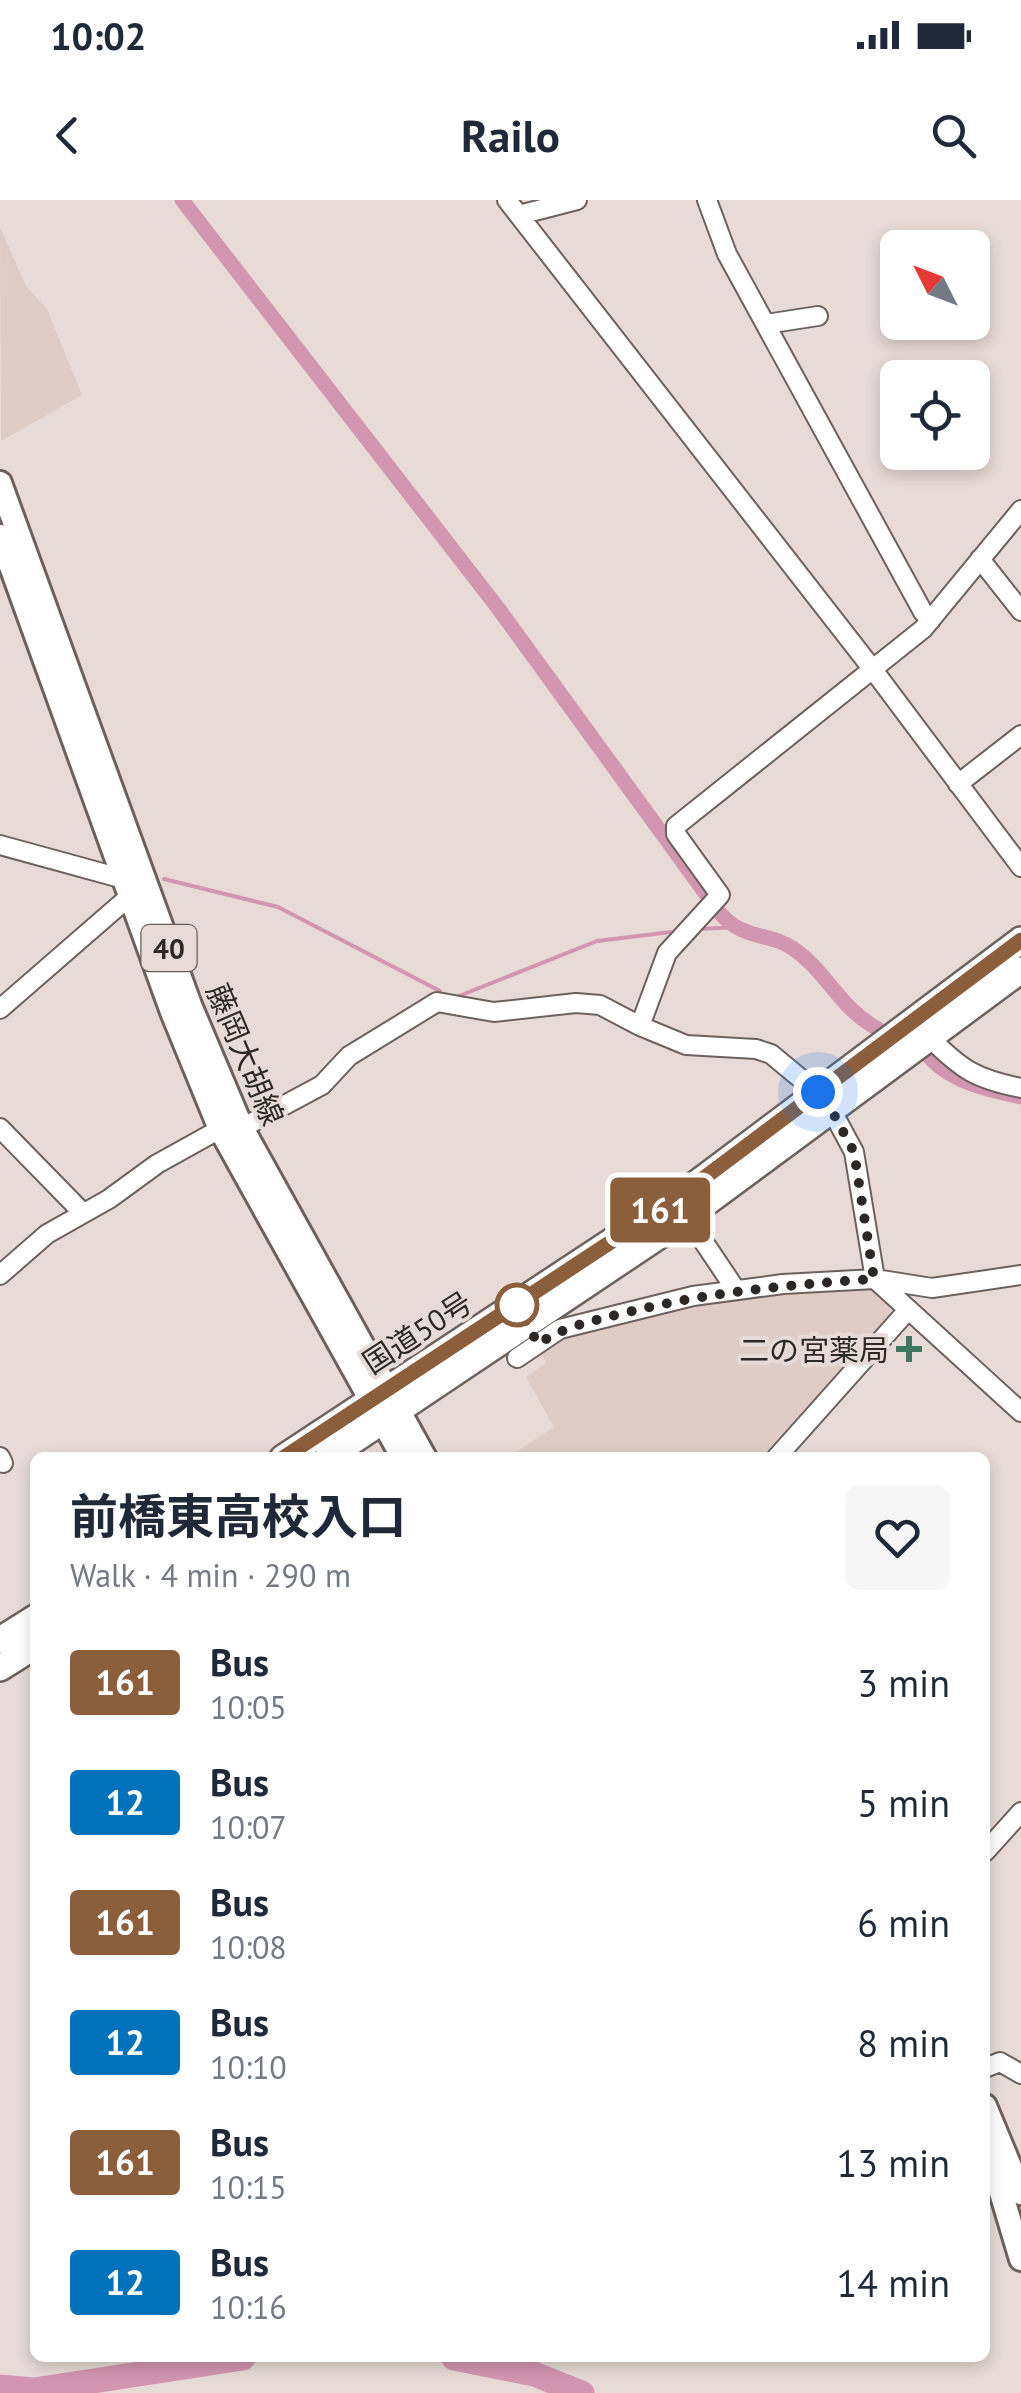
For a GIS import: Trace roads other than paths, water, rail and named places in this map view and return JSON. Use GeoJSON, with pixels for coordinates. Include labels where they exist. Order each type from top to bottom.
{"type":"FeatureCollection","features":[{"type":"Feature","properties":{"kind":"highway","name":"国道50号"},"geometry":{"type":"LineString","coordinates":[[295,1452],[384,1406],[687,1218],[1021,940]]}},
{"type":"Feature","properties":{"kind":"highway","name":"国道50号"},"geometry":{"type":"LineString","coordinates":[[334,1452],[384,1406],[676,1199],[930,1038],[1021,970]]}},
{"type":"Feature","properties":{"kind":"highway"},"geometry":{"type":"LineString","coordinates":[[0,1640],[30,1621]]}},
{"type":"Feature","properties":{"kind":"highway"},"geometry":{"type":"LineString","coordinates":[[0,1668],[30,1649]]}},
{"type":"Feature","properties":{"kind":"main road","name":"藤岡大胡線"},"geometry":{"type":"LineString","coordinates":[[0,483],[231,1129]]}},
{"type":"Feature","properties":{"kind":"main road","name":"藤岡大胡線"},"geometry":{"type":"LineString","coordinates":[[0,536],[172,1012],[231,1129],[384,1406],[419,1452]]}},
{"type":"Feature","properties":{"kind":"main road","name":"藤岡大胡線"},"geometry":{"type":"LineString","coordinates":[[384,1406],[401,1452]]}},
{"type":"Feature","properties":{"kind":"main road"},"geometry":{"type":"LineString","coordinates":[[990,2118],[1021,2193]]}},
{"type":"Feature","properties":{"kind":"main road"},"geometry":{"type":"LineString","coordinates":[[990,2166],[1021,2259]]}},
{"type":"Feature","properties":{"kind":"street"},"geometry":{"type":"LineString","coordinates":[[512,208],[578,200]]}},
{"type":"Feature","properties":{"kind":"street"},"geometry":{"type":"LineString","coordinates":[[707,200],[727,254],[923,612],[931,620]]}},
{"type":"Feature","properties":{"kind":"street"},"geometry":{"type":"LineString","coordinates":[[512,208],[874,671],[1021,866]]}},
{"type":"Feature","properties":{"kind":"street"},"geometry":{"type":"LineString","coordinates":[[766,324],[818,316]]}},
{"type":"Feature","properties":{"kind":"street"},"geometry":{"type":"LineString","coordinates":[[640,1026],[666,953],[720,895],[676,834],[676,826],[874,671],[931,620],[1021,510]]}},
{"type":"Feature","properties":{"kind":"street"},"geometry":{"type":"LineString","coordinates":[[980,559],[1021,612]]}},
{"type":"Feature","properties":{"kind":"street"},"geometry":{"type":"LineString","coordinates":[[958,784],[1021,735]]}},
{"type":"Feature","properties":{"kind":"street"},"geometry":{"type":"LineString","coordinates":[[0,845],[127,887],[0,1008]]}},
{"type":"Feature","properties":{"kind":"street"},"geometry":{"type":"LineString","coordinates":[[0,1274],[47,1234],[158,1164],[322,1085],[349,1056],[437,1002],[494,1012],[588,1004],[686,1045],[756,1049],[771,1054],[825,1102],[854,1152],[874,1279],[1021,1412]]}},
{"type":"Feature","properties":{"kind":"street"},"geometry":{"type":"LineString","coordinates":[[930,1038],[960,1068],[1021,1088]]}},
{"type":"Feature","properties":{"kind":"street"},"geometry":{"type":"LineString","coordinates":[[0,1128],[83,1213]]}},
{"type":"Feature","properties":{"kind":"street"},"geometry":{"type":"LineString","coordinates":[[687,1218],[736,1290]]}},
{"type":"Feature","properties":{"kind":"street"},"geometry":{"type":"LineString","coordinates":[[516,1358],[560,1329],[693,1296],[874,1279],[932,1288],[1021,1275]]}},
{"type":"Feature","properties":{"kind":"street"},"geometry":{"type":"LineString","coordinates":[[781,1452],[908,1310]]}},
{"type":"Feature","properties":{"kind":"street"},"geometry":{"type":"LineString","coordinates":[[990,1837],[1021,1812]]}},
{"type":"Feature","properties":{"kind":"street"},"geometry":{"type":"LineString","coordinates":[[990,2066],[1000,2062],[1021,2074]]}},
{"type":"Feature","properties":{"kind":"waterway"},"geometry":{"type":"LineString","coordinates":[[182,200],[498,608],[706,894]]}},
{"type":"Feature","properties":{"kind":"waterway"},"geometry":{"type":"LineString","coordinates":[[164,879],[278,907],[440,991]]}},
{"type":"Feature","properties":{"kind":"waterway"},"geometry":{"type":"LineString","coordinates":[[718,911],[737,927],[794,949],[853,1011],[878,1029]]}},
{"type":"Feature","properties":{"kind":"waterway"},"geometry":{"type":"LineString","coordinates":[[699,929],[738,927]]}},
{"type":"Feature","properties":{"kind":"waterway"},"geometry":{"type":"LineString","coordinates":[[454,998],[597,941],[671,932]]}},
{"type":"Feature","properties":{"kind":"waterway"},"geometry":{"type":"LineString","coordinates":[[930,1058],[961,1079],[1021,1097]]}},
{"type":"Feature","properties":{"kind":"waterway"},"geometry":{"type":"LineString","coordinates":[[0,2387],[34,2390],[217,2362]]}},
{"type":"Feature","properties":{"kind":"waterway"},"geometry":{"type":"LineString","coordinates":[[474,2362],[534,2374],[582,2393]]}},
{"type":"Feature","properties":{"kind":"place","name":"二の宮薬局"},"geometry":{"type":"Point","coordinates":[909,1349]}}]}
